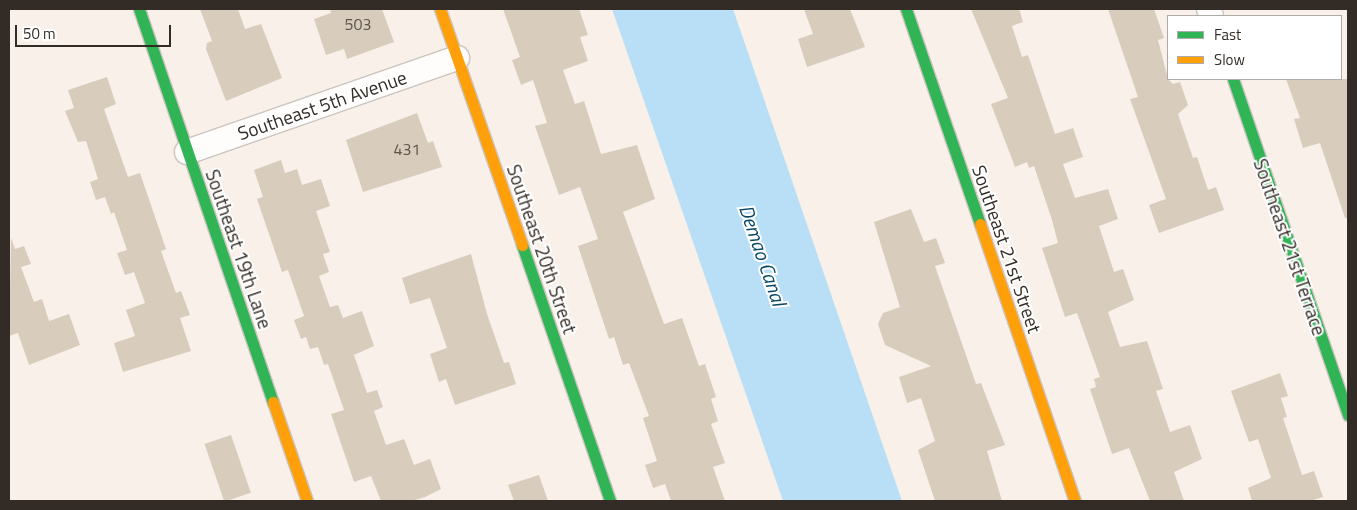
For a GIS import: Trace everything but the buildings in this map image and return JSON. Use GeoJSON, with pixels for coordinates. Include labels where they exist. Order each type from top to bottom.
{"type":"FeatureCollection","features":[{"type":"Feature","properties":{"kind":"street","name":"Southeast 19th Lane"},"geometry":{"type":"LineString","coordinates":[[139,9],[307,501]]}},
{"type":"Feature","properties":{"kind":"street","name":"Southeast 20th Street"},"geometry":{"type":"LineString","coordinates":[[440,9],[610,501]]}},
{"type":"Feature","properties":{"kind":"street","name":"Southeast 21st Street"},"geometry":{"type":"LineString","coordinates":[[906,9],[1075,501]]}},
{"type":"Feature","properties":{"kind":"street","name":"Southeast 5th Avenue"},"geometry":{"type":"LineString","coordinates":[[187,152],[457,58]]}},
{"type":"Feature","properties":{"kind":"street","name":"Southeast 21st Terrace"},"geometry":{"type":"LineString","coordinates":[[1233,80],[1348,414]]}},
{"type":"Feature","properties":{"kind":"water","name":"Demao Canal"},"geometry":{"type":"Polygon","coordinates":[[[612,9],[733,9],[902,501],[783,501],[612,9]]]}},
{"type":"Feature","properties":{"kind":"traffic: fast"},"geometry":{"type":"LineString","coordinates":[[139,9],[273,402]]}},
{"type":"Feature","properties":{"kind":"traffic: fast"},"geometry":{"type":"LineString","coordinates":[[906,9],[980,224]]}},
{"type":"Feature","properties":{"kind":"traffic: fast"},"geometry":{"type":"LineString","coordinates":[[1233,80],[1348,415]]}},
{"type":"Feature","properties":{"kind":"traffic: fast"},"geometry":{"type":"LineString","coordinates":[[522,245],[610,501]]}},
{"type":"Feature","properties":{"kind":"traffic: slow"},"geometry":{"type":"LineString","coordinates":[[440,9],[522,245]]}},
{"type":"Feature","properties":{"kind":"traffic: slow"},"geometry":{"type":"LineString","coordinates":[[980,224],[1075,501]]}},
{"type":"Feature","properties":{"kind":"traffic: slow"},"geometry":{"type":"LineString","coordinates":[[273,402],[307,501]]}}]}
